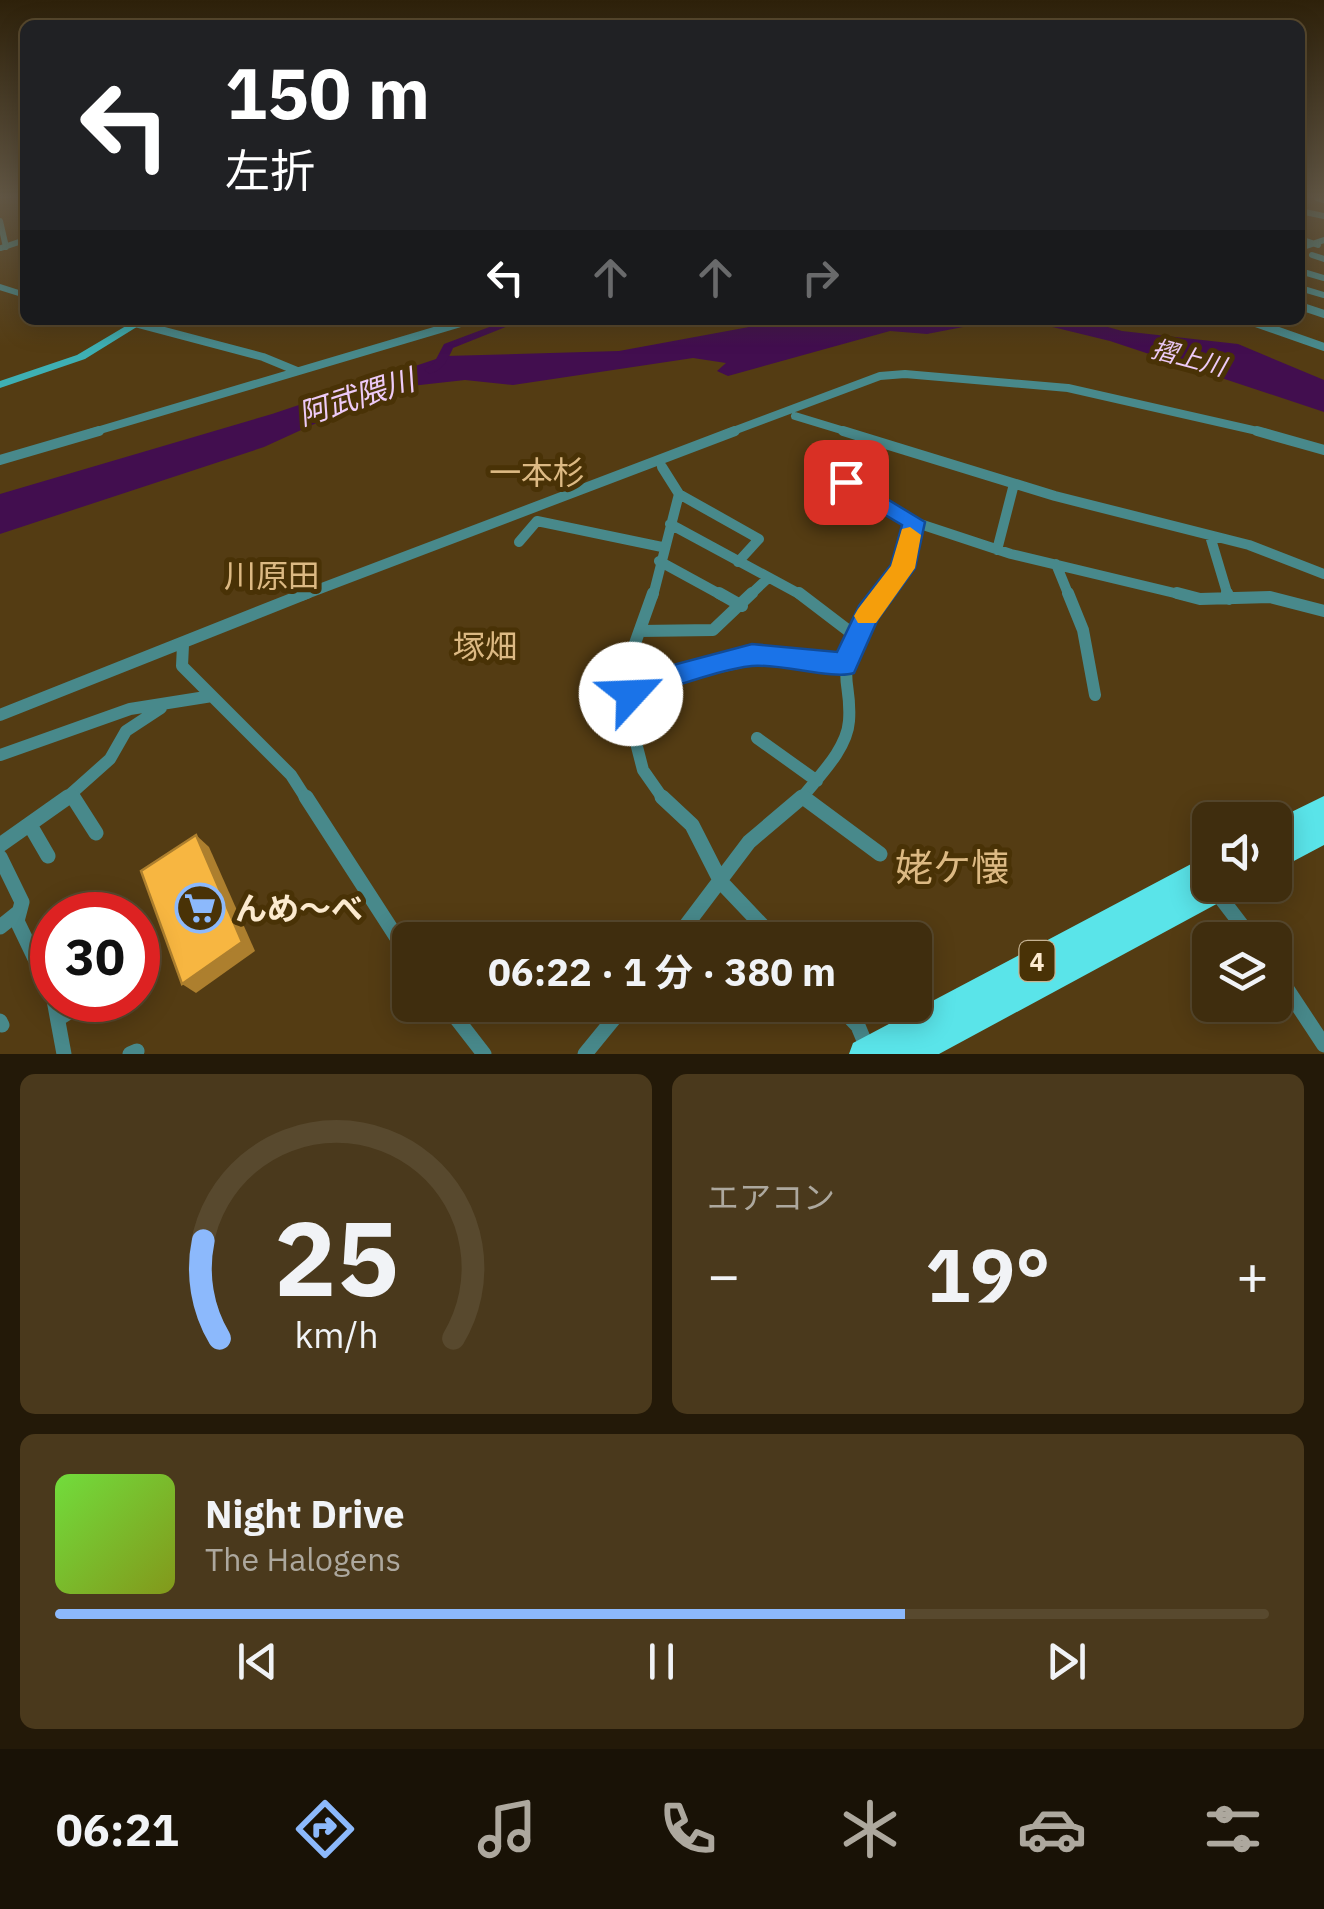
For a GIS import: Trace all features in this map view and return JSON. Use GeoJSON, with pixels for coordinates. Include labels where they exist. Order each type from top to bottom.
{"type":"FeatureCollection","features":[{"type":"Feature","properties":{"kind":"highway"},"geometry":{"type":"LineString","coordinates":[[1292,825],[1324,808]]}},
{"type":"Feature","properties":{"kind":"highway"},"geometry":{"type":"LineString","coordinates":[[1292,849],[1324,831]]}},
{"type":"Feature","properties":{"kind":"highway","name":"4"},"geometry":{"type":"LineString","coordinates":[[866,1053],[1192,891]]}},
{"type":"Feature","properties":{"kind":"highway","name":"4"},"geometry":{"type":"LineString","coordinates":[[909,1054],[1192,892]]}},
{"type":"Feature","properties":{"kind":"street"},"geometry":{"type":"LineString","coordinates":[[0,385],[81,357],[135,325]]}},
{"type":"Feature","properties":{"kind":"street"},"geometry":{"type":"LineString","coordinates":[[154,325],[298,371]]}},
{"type":"Feature","properties":{"kind":"street"},"geometry":{"type":"LineString","coordinates":[[0,460],[454,325]]}},
{"type":"Feature","properties":{"kind":"street"},"geometry":{"type":"LineString","coordinates":[[1261,325],[1324,347]]}},
{"type":"Feature","properties":{"kind":"street"},"geometry":{"type":"LineString","coordinates":[[0,715],[429,546],[880,376],[918,374],[1036,383],[1131,398],[1324,448]]}},
{"type":"Feature","properties":{"kind":"street"},"geometry":{"type":"LineString","coordinates":[[795,416],[1014,484],[1210,536],[1324,574]]}},
{"type":"Feature","properties":{"kind":"street"},"geometry":{"type":"LineString","coordinates":[[876,443],[843,478],[914,522],[997,550],[1188,596],[1270,598],[1324,610]]}},
{"type":"Feature","properties":{"kind":"street"},"geometry":{"type":"LineString","coordinates":[[662,466],[679,494],[759,540],[738,562]]}},
{"type":"Feature","properties":{"kind":"street"},"geometry":{"type":"LineString","coordinates":[[997,550],[1014,484]]}},
{"type":"Feature","properties":{"kind":"street"},"geometry":{"type":"LineString","coordinates":[[679,494],[660,554],[652,605],[633,649],[634,686],[628,721],[639,762],[666,803],[692,825],[721,882],[759,922]]}},
{"type":"Feature","properties":{"kind":"street"},"geometry":{"type":"LineString","coordinates":[[519,542],[537,521],[660,554],[742,606]]}},
{"type":"Feature","properties":{"kind":"street"},"geometry":{"type":"LineString","coordinates":[[670,524],[768,578],[857,634],[864,632],[868,614],[903,568],[914,522]]}},
{"type":"Feature","properties":{"kind":"street"},"geometry":{"type":"LineString","coordinates":[[1210,536],[1218,574],[1229,599]]}},
{"type":"Feature","properties":{"kind":"street"},"geometry":{"type":"LineString","coordinates":[[1056,564],[1083,630],[1094,695]]}},
{"type":"Feature","properties":{"kind":"street"},"geometry":{"type":"LineString","coordinates":[[640,631],[713,630],[768,578]]}},
{"type":"Feature","properties":{"kind":"street"},"geometry":{"type":"LineString","coordinates":[[690,922],[757,832],[802,797],[816,780],[849,724],[844,665],[857,634]]}},
{"type":"Feature","properties":{"kind":"street"},"geometry":{"type":"LineString","coordinates":[[183,644],[182,666],[306,794],[392,930]]}},
{"type":"Feature","properties":{"kind":"street"},"geometry":{"type":"LineString","coordinates":[[634,686],[752,655],[808,657],[844,665]]}},
{"type":"Feature","properties":{"kind":"street"},"geometry":{"type":"LineString","coordinates":[[0,755],[130,709],[212,696]]}},
{"type":"Feature","properties":{"kind":"street"},"geometry":{"type":"LineString","coordinates":[[0,845],[70,795],[110,759],[126,730],[166,705]]}},
{"type":"Feature","properties":{"kind":"street"},"geometry":{"type":"LineString","coordinates":[[757,738],[816,780]]}},
{"type":"Feature","properties":{"kind":"street"},"geometry":{"type":"LineString","coordinates":[[70,795],[96,833]]}},
{"type":"Feature","properties":{"kind":"street"},"geometry":{"type":"LineString","coordinates":[[802,797],[880,854]]}},
{"type":"Feature","properties":{"kind":"street"},"geometry":{"type":"LineString","coordinates":[[30,824],[48,856]]}},
{"type":"Feature","properties":{"kind":"street"},"geometry":{"type":"LineString","coordinates":[[0,857],[22,902],[17,921],[30,948]]}},
{"type":"Feature","properties":{"kind":"street"},"geometry":{"type":"LineString","coordinates":[[0,927],[20,912]]}},
{"type":"Feature","properties":{"kind":"street"},"geometry":{"type":"LineString","coordinates":[[1292,997],[1324,1044]]}},
{"type":"Feature","properties":{"kind":"street"},"geometry":{"type":"LineString","coordinates":[[59,1022],[64,1054]]}},
{"type":"Feature","properties":{"kind":"street"},"geometry":{"type":"LineString","coordinates":[[459,1022],[484,1054]]}},
{"type":"Feature","properties":{"kind":"street"},"geometry":{"type":"LineString","coordinates":[[586,1054],[611,1022]]}},
{"type":"Feature","properties":{"kind":"street"},"geometry":{"type":"LineString","coordinates":[[854,1022],[866,1053]]}},
{"type":"Feature","properties":{"kind":"water","name":"阿武隈川"},"geometry":{"type":"Polygon","coordinates":[[[760,325],[973,325],[927,334],[890,331],[728,376],[717,371],[726,363],[693,358],[513,385],[465,380],[393,388],[264,447],[0,534],[0,494],[272,414],[445,356],[619,351],[760,325]]]}},
{"type":"Feature","properties":{"kind":"water","name":"摺上川"},"geometry":{"type":"Polygon","coordinates":[[[1044,325],[1101,325],[1122,331],[1238,344],[1324,380],[1324,412],[1110,341],[1044,325]]]}},
{"type":"Feature","properties":{"kind":"building","name":"んめ～べ"},"geometry":{"type":"Polygon","coordinates":[[[196,835],[242,942],[182,984],[160,923],[160,892],[149,892],[141,871],[196,835]]]}},
{"type":"Feature","properties":{"kind":"waterway"},"geometry":{"type":"LineString","coordinates":[[430,370],[439,365],[448,346],[505,325]]}},
{"type":"Feature","properties":{"kind":"slow traffic"},"geometry":{"type":"LineString","coordinates":[[867,616],[903,568],[910,535]]}},
{"type":"Feature","properties":{"kind":"place","name":"んめ～べ"},"geometry":{"type":"Point","coordinates":[200,908]}},
{"type":"Feature","properties":{"kind":"district","name":"一本杉"},"geometry":{"type":"Point","coordinates":[537,472]}},
{"type":"Feature","properties":{"kind":"district","name":"川原田"},"geometry":{"type":"Point","coordinates":[272,575]}},
{"type":"Feature","properties":{"kind":"district","name":"塚畑"},"geometry":{"type":"Point","coordinates":[485,646]}},
{"type":"Feature","properties":{"kind":"district","name":"姥ケ懐"},"geometry":{"type":"Point","coordinates":[952,866]}},
{"type":"Feature","properties":{"kind":"route"},"geometry":{"type":"LineString","coordinates":[[631,694],[634,686],[752,655],[808,657],[844,665],[857,634],[864,630],[868,614],[903,568],[914,522],[846,482]]}}]}
